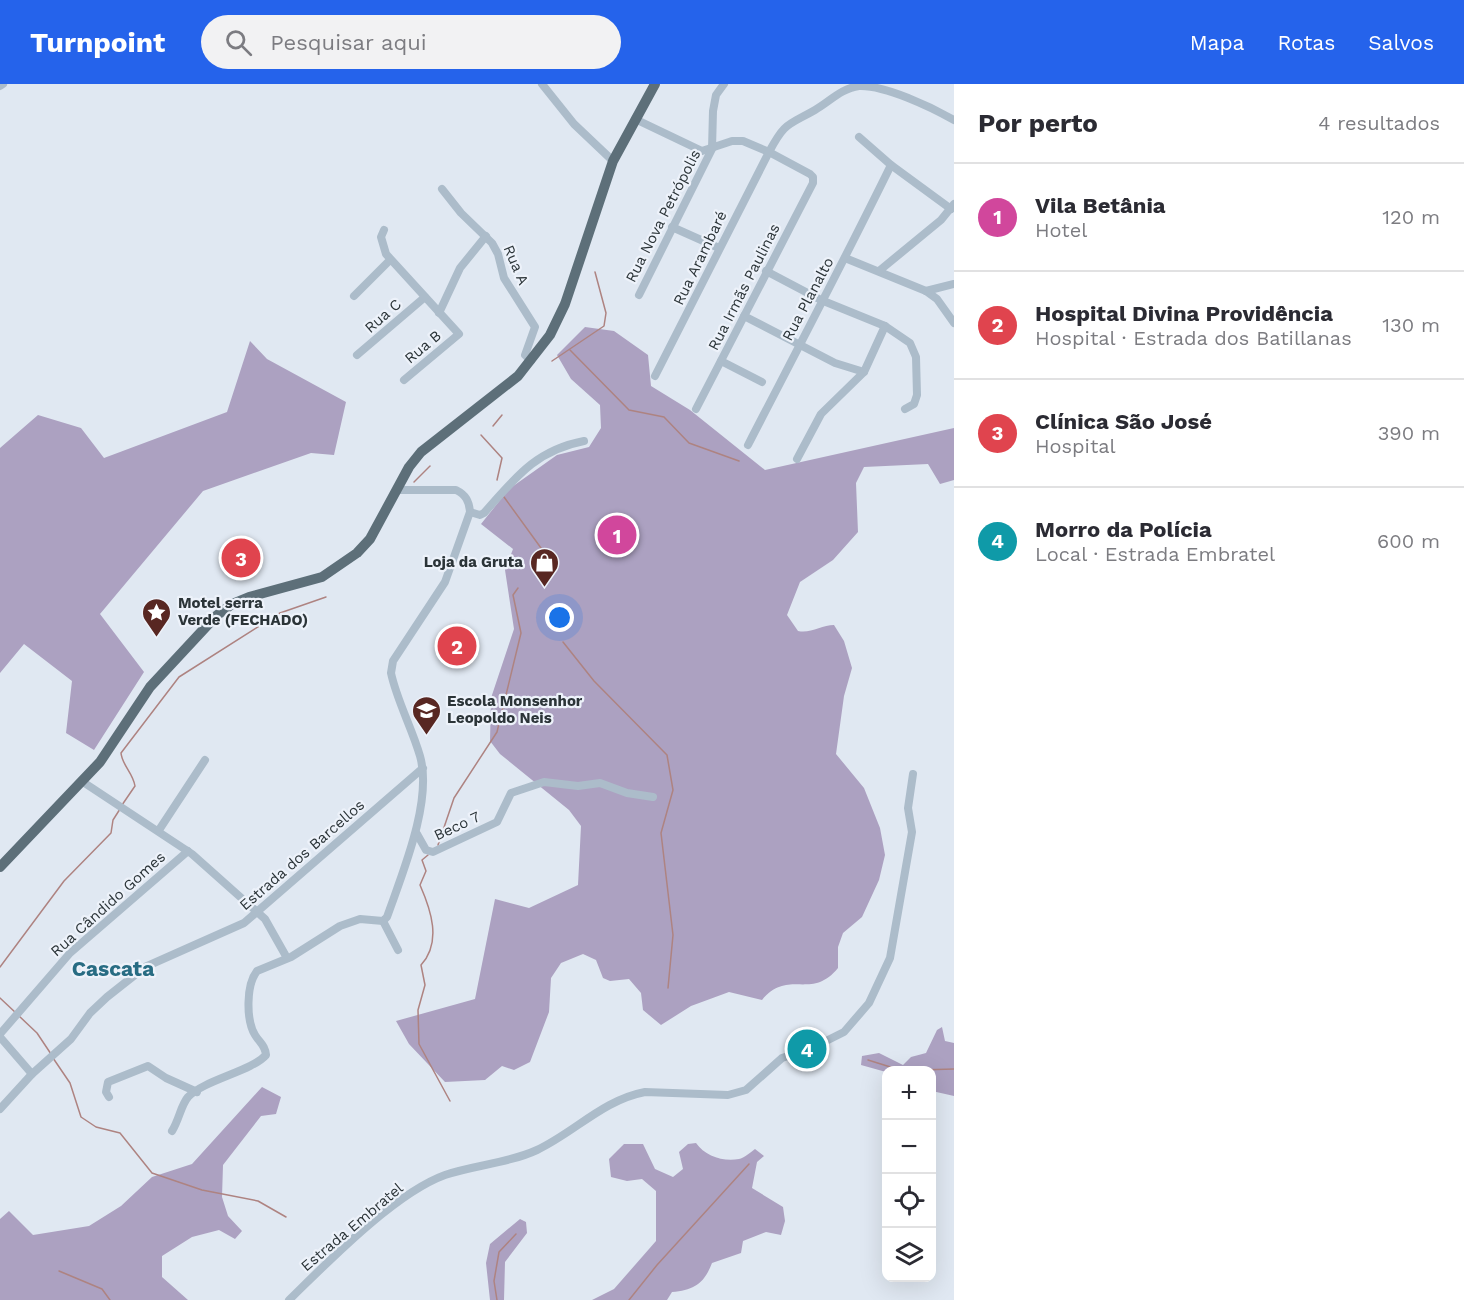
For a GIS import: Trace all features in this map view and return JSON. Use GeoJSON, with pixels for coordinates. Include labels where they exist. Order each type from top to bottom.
{"type":"FeatureCollection","features":[{"type":"Feature","properties":{"kind":"main road"},"geometry":{"type":"LineString","coordinates":[[0,867],[83,782],[117,741],[150,687],[216,616],[232,604],[249,597],[322,577],[339,567],[370,538],[409,467],[421,452],[443,432],[511,383],[531,361],[550,335],[563,310],[613,161],[655,84]]}},
{"type":"Feature","properties":{"kind":"street"},"geometry":{"type":"LineString","coordinates":[[542,84],[574,124],[613,161]]}},
{"type":"Feature","properties":{"kind":"street"},"geometry":{"type":"LineString","coordinates":[[712,149],[713,111],[716,95],[724,84]]}},
{"type":"Feature","properties":{"kind":"street","name":"Rua Arambaré"},"geometry":{"type":"LineString","coordinates":[[655,376],[769,152],[781,130],[790,122],[814,111],[842,92],[859,86],[882,90],[913,101],[954,120]]}},
{"type":"Feature","properties":{"kind":"street"},"geometry":{"type":"LineString","coordinates":[[635,119],[702,151],[732,141],[743,141],[769,152]]}},
{"type":"Feature","properties":{"kind":"street"},"geometry":{"type":"LineString","coordinates":[[859,137],[891,165],[952,206],[941,220],[879,271]]}},
{"type":"Feature","properties":{"kind":"street","name":"Rua Nova Petrópolis"},"geometry":{"type":"LineString","coordinates":[[639,295],[712,149]]}},
{"type":"Feature","properties":{"kind":"street","name":"Rua Irmãs Paulinas"},"geometry":{"type":"LineString","coordinates":[[696,409],[813,183],[813,177],[769,152]]}},
{"type":"Feature","properties":{"kind":"street","name":"Rua Planalto"},"geometry":{"type":"LineString","coordinates":[[748,445],[891,165]]}},
{"type":"Feature","properties":{"kind":"street","name":"Rua A"},"geometry":{"type":"LineString","coordinates":[[442,189],[461,213],[486,236],[498,254],[504,278],[525,314],[534,323],[532,338],[525,355],[531,361]]}},
{"type":"Feature","properties":{"kind":"street"},"geometry":{"type":"LineString","coordinates":[[672,227],[719,248]]}},
{"type":"Feature","properties":{"kind":"street"},"geometry":{"type":"LineString","coordinates":[[384,230],[381,237],[382,248],[390,260],[439,313]]}},
{"type":"Feature","properties":{"kind":"street","name":"Rua B"},"geometry":{"type":"LineString","coordinates":[[404,380],[459,334],[439,313],[460,268],[486,236]]}},
{"type":"Feature","properties":{"kind":"street"},"geometry":{"type":"LineString","coordinates":[[845,258],[926,291],[937,299],[954,323]]}},
{"type":"Feature","properties":{"kind":"street"},"geometry":{"type":"LineString","coordinates":[[354,296],[390,260]]}},
{"type":"Feature","properties":{"kind":"street"},"geometry":{"type":"LineString","coordinates":[[766,271],[821,300],[885,326],[910,343],[916,357],[917,394],[914,404],[905,409]]}},
{"type":"Feature","properties":{"kind":"street"},"geometry":{"type":"LineString","coordinates":[[926,291],[954,284]]}},
{"type":"Feature","properties":{"kind":"street","name":"Rua C"},"geometry":{"type":"LineString","coordinates":[[357,355],[425,297]]}},
{"type":"Feature","properties":{"kind":"street"},"geometry":{"type":"LineString","coordinates":[[744,316],[835,363],[864,372]]}},
{"type":"Feature","properties":{"kind":"street"},"geometry":{"type":"LineString","coordinates":[[797,459],[821,414],[864,372],[885,326]]}},
{"type":"Feature","properties":{"kind":"street"},"geometry":{"type":"LineString","coordinates":[[721,361],[762,382]]}},
{"type":"Feature","properties":{"kind":"street"},"geometry":{"type":"LineString","coordinates":[[470,512],[480,515],[484,513],[532,463],[560,446],[584,441]]}},
{"type":"Feature","properties":{"kind":"street"},"geometry":{"type":"LineString","coordinates":[[383,921],[387,917],[417,834],[423,768],[391,672],[393,661],[445,582],[470,512],[469,502],[463,493],[456,490],[397,490]]}},
{"type":"Feature","properties":{"kind":"street"},"geometry":{"type":"LineString","coordinates":[[159,830],[205,760]]}},
{"type":"Feature","properties":{"kind":"street","name":"Estrada dos Barcellos"},"geometry":{"type":"LineString","coordinates":[[0,1109],[32,1074],[71,1039],[90,1013],[145,967],[217,937],[258,913],[423,768]]}},
{"type":"Feature","properties":{"kind":"street","name":"Estrada Embratel"},"geometry":{"type":"LineString","coordinates":[[289,1300],[330,1260],[388,1211],[415,1191],[444,1176],[535,1151],[569,1132],[598,1109],[631,1095],[645,1092],[728,1095],[741,1093],[782,1058],[844,1032],[869,1003],[890,958],[912,824],[908,808],[913,774]]}},
{"type":"Feature","properties":{"kind":"street"},"geometry":{"type":"LineString","coordinates":[[83,782],[188,850],[265,919],[287,958]]}},
{"type":"Feature","properties":{"kind":"street","name":"Beco 7"},"geometry":{"type":"LineString","coordinates":[[417,834],[426,850],[433,852],[497,822],[511,793],[544,782],[578,786],[600,783],[627,793],[653,797]]}},
{"type":"Feature","properties":{"kind":"street","name":"Rua Cândido Gomes"},"geometry":{"type":"LineString","coordinates":[[32,1074],[0,1036],[70,953],[188,850]]}},
{"type":"Feature","properties":{"kind":"street"},"geometry":{"type":"LineString","coordinates":[[172,1131],[180,1119],[188,1097],[235,1071],[260,1062],[266,1055],[265,1046],[255,1035],[250,1024],[251,987],[257,971],[287,958],[339,926],[360,919],[383,921]]}},
{"type":"Feature","properties":{"kind":"street"},"geometry":{"type":"LineString","coordinates":[[383,921],[398,950]]}},
{"type":"Feature","properties":{"kind":"street"},"geometry":{"type":"LineString","coordinates":[[110,1097],[106,1092],[108,1082],[148,1066],[166,1078],[197,1092]]}},
{"type":"Feature","properties":{"kind":"shaded area"},"geometry":{"type":"Polygon","coordinates":[[[585,327],[614,331],[648,355],[651,386],[690,410],[765,470],[954,428],[954,480],[940,484],[928,464],[864,467],[856,483],[858,532],[833,560],[800,582],[787,615],[798,631],[834,625],[844,641],[852,668],[844,696],[836,754],[864,788],[880,828],[885,855],[879,880],[862,917],[843,933],[838,947],[838,968],[828,978],[809,984],[781,986],[762,1000],[729,992],[691,1006],[661,1025],[643,1010],[641,993],[629,979],[610,981],[603,978],[596,960],[583,954],[561,963],[551,978],[549,1012],[530,1062],[514,1070],[502,1066],[485,1080],[445,1082],[409,1044],[396,1021],[475,999],[495,899],[529,908],[578,885],[581,826],[569,810],[500,754],[490,741],[491,698],[514,629],[505,570],[513,549],[481,524],[509,489],[557,455],[589,447],[601,428],[600,405],[571,379],[557,355],[585,327]]]}},
{"type":"Feature","properties":{"kind":"shaded area"},"geometry":{"type":"Polygon","coordinates":[[[250,341],[267,359],[346,402],[334,455],[311,453],[203,491],[100,614],[144,672],[94,750],[66,733],[72,681],[24,644],[0,673],[0,448],[38,415],[81,428],[104,458],[227,412],[250,341]]]}},
{"type":"Feature","properties":{"kind":"shaded area"},"geometry":{"type":"Polygon","coordinates":[[[942,1027],[945,1041],[954,1043],[954,1096],[936,1092],[936,1066],[882,1066],[882,1071],[861,1065],[862,1056],[879,1053],[903,1065],[911,1057],[926,1053],[937,1030],[942,1027]]]}},
{"type":"Feature","properties":{"kind":"shaded area"},"geometry":{"type":"Polygon","coordinates":[[[262,1087],[281,1097],[276,1114],[261,1116],[223,1165],[222,1197],[228,1216],[242,1231],[235,1239],[219,1230],[192,1237],[162,1256],[162,1277],[188,1300],[0,1300],[0,1219],[9,1211],[33,1235],[89,1226],[121,1206],[152,1177],[192,1164],[262,1087]]]}},
{"type":"Feature","properties":{"kind":"shaded area"},"geometry":{"type":"Polygon","coordinates":[[[696,1143],[709,1155],[721,1159],[739,1159],[755,1149],[764,1156],[757,1162],[752,1188],[783,1207],[785,1221],[781,1235],[766,1232],[743,1241],[741,1253],[712,1263],[702,1281],[686,1290],[672,1292],[667,1300],[592,1300],[614,1289],[656,1241],[656,1191],[642,1179],[627,1181],[611,1177],[609,1159],[624,1144],[643,1144],[655,1169],[673,1177],[683,1169],[679,1152],[688,1144],[696,1143]]]}},
{"type":"Feature","properties":{"kind":"shaded area"},"geometry":{"type":"Polygon","coordinates":[[[520,1219],[526,1222],[527,1233],[505,1262],[504,1300],[490,1300],[486,1263],[490,1244],[520,1219]]]}},
{"type":"Feature","properties":{"kind":"waterway"},"geometry":{"type":"LineString","coordinates":[[552,361],[604,326],[606,313],[595,272]]}},
{"type":"Feature","properties":{"kind":"waterway"},"geometry":{"type":"LineString","coordinates":[[570,350],[629,410],[664,417],[689,443],[739,461]]}},
{"type":"Feature","properties":{"kind":"waterway"},"geometry":{"type":"LineString","coordinates":[[493,426],[502,415]]}},
{"type":"Feature","properties":{"kind":"waterway"},"geometry":{"type":"LineString","coordinates":[[481,435],[502,458],[497,480]]}},
{"type":"Feature","properties":{"kind":"waterway"},"geometry":{"type":"LineString","coordinates":[[414,482],[430,466]]}},
{"type":"Feature","properties":{"kind":"waterway"},"geometry":{"type":"LineString","coordinates":[[504,497],[541,548]]}},
{"type":"Feature","properties":{"kind":"waterway"},"geometry":{"type":"LineString","coordinates":[[438,845],[454,798],[497,732],[521,633],[513,595],[518,588]]}},
{"type":"Feature","properties":{"kind":"waterway"},"geometry":{"type":"LineString","coordinates":[[122,805],[135,786],[121,753],[179,677],[280,613],[326,597]]}},
{"type":"Feature","properties":{"kind":"waterway"},"geometry":{"type":"LineString","coordinates":[[563,642],[594,681],[667,755],[673,790],[661,833],[673,935],[668,988]]}},
{"type":"Feature","properties":{"kind":"waterway"},"geometry":{"type":"LineString","coordinates":[[0,967],[64,881],[111,833],[113,820],[120,809]]}},
{"type":"Feature","properties":{"kind":"waterway"},"geometry":{"type":"LineString","coordinates":[[428,855],[422,860],[426,871],[420,885],[431,915],[433,936],[427,956],[421,965],[425,985],[418,1010],[419,1044],[450,1101]]}},
{"type":"Feature","properties":{"kind":"waterway"},"geometry":{"type":"LineString","coordinates":[[0,998],[16,1013]]}},
{"type":"Feature","properties":{"kind":"waterway"},"geometry":{"type":"LineString","coordinates":[[19,1016],[37,1033],[51,1054]]}},
{"type":"Feature","properties":{"kind":"waterway"},"geometry":{"type":"LineString","coordinates":[[53,1058],[70,1083],[81,1117],[96,1127],[120,1133],[152,1173],[202,1190],[258,1201],[286,1217]]}},
{"type":"Feature","properties":{"kind":"waterway"},"geometry":{"type":"LineString","coordinates":[[868,1060],[887,1066]]}},
{"type":"Feature","properties":{"kind":"waterway"},"geometry":{"type":"LineString","coordinates":[[936,1070],[954,1069]]}},
{"type":"Feature","properties":{"kind":"waterway"},"geometry":{"type":"LineString","coordinates":[[629,1300],[657,1265],[749,1164]]}},
{"type":"Feature","properties":{"kind":"waterway"},"geometry":{"type":"LineString","coordinates":[[497,1300],[494,1281],[499,1252],[516,1234]]}},
{"type":"Feature","properties":{"kind":"waterway"},"geometry":{"type":"LineString","coordinates":[[59,1271],[102,1289],[110,1300]]}},
{"type":"Feature","properties":{"kind":"place","name":"Vila Betânia"},"geometry":{"type":"Point","coordinates":[617,535]}},
{"type":"Feature","properties":{"kind":"place","name":"Clínica São José"},"geometry":{"type":"Point","coordinates":[241,558]}},
{"type":"Feature","properties":{"kind":"place","name":"Loja da Gruta"},"geometry":{"type":"Point","coordinates":[544,588]}},
{"type":"Feature","properties":{"kind":"place","name":"Motel serra Verde (FECHADO)"},"geometry":{"type":"Point","coordinates":[157,638]}},
{"type":"Feature","properties":{"kind":"place","name":"Hospital Divina Providência"},"geometry":{"type":"Point","coordinates":[457,646]}},
{"type":"Feature","properties":{"kind":"place","name":"Escola Monsenhor Leopoldo Neis"},"geometry":{"type":"Point","coordinates":[426,736]}},
{"type":"Feature","properties":{"kind":"place","name":"Morro da Polícia"},"geometry":{"type":"Point","coordinates":[807,1049]}},
{"type":"Feature","properties":{"kind":"district","name":"Cascata"},"geometry":{"type":"Point","coordinates":[113,968]}}]}
